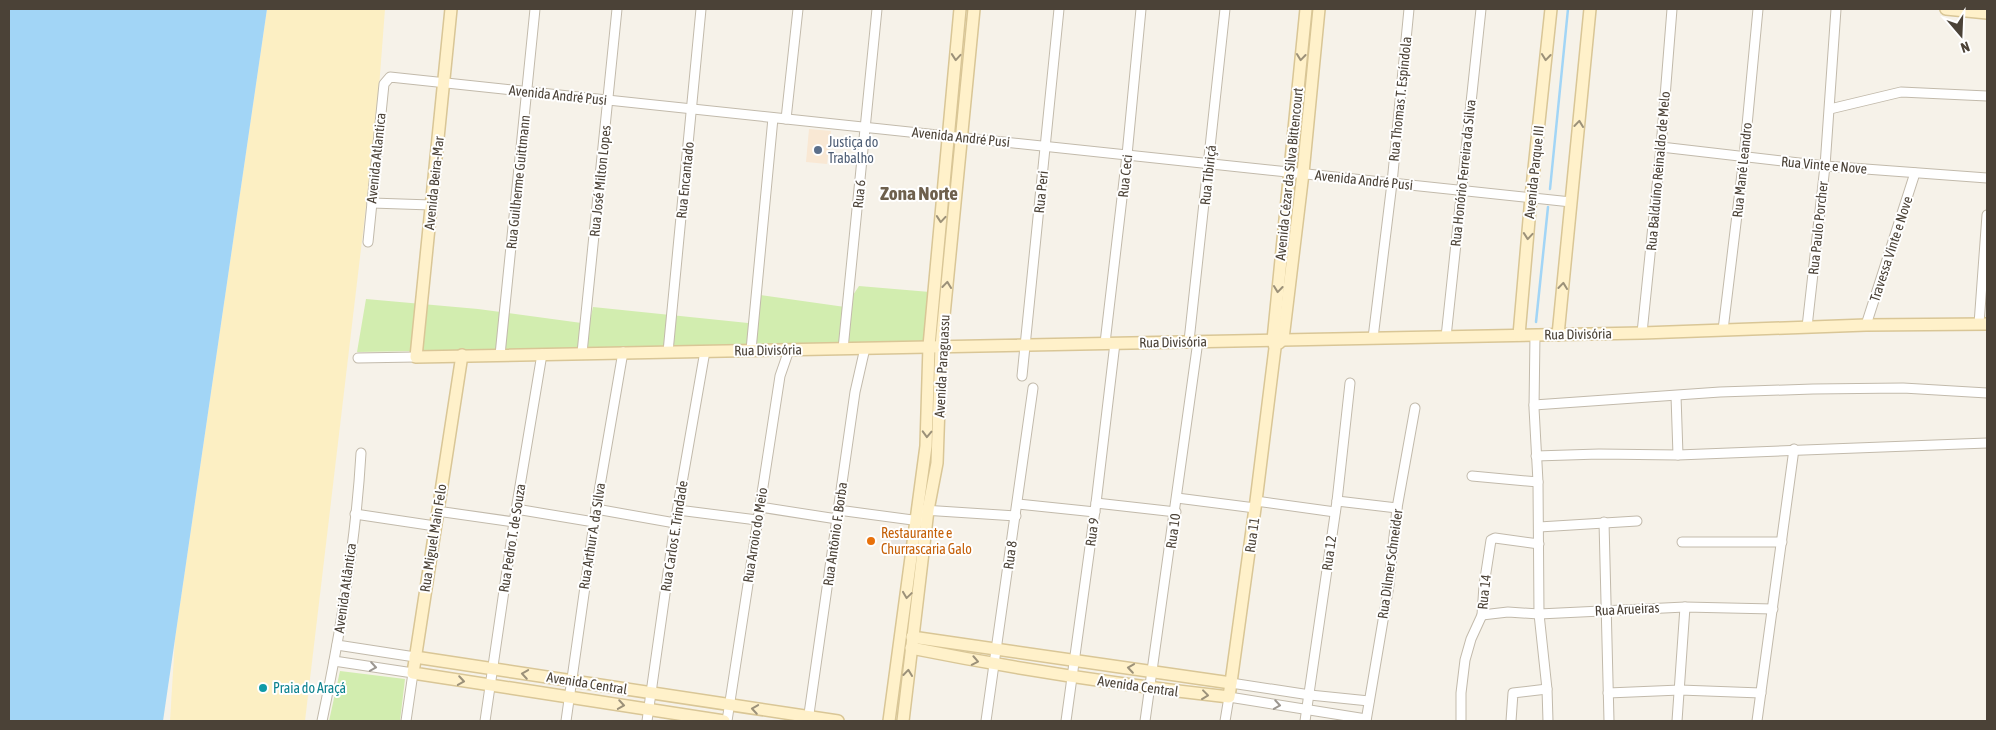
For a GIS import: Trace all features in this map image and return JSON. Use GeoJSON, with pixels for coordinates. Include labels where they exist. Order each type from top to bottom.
{"type":"FeatureCollection","features":[{"type":"Feature","properties":{"kind":"street","name":"Avenida Beira-Mar"},"geometry":{"type":"LineString","coordinates":[[416,357],[451,9]]}},
{"type":"Feature","properties":{"kind":"street","name":"Rua Guilherme Guittmann"},"geometry":{"type":"LineString","coordinates":[[500,356],[536,9]]}},
{"type":"Feature","properties":{"kind":"street","name":"Rua José Milton Lopes"},"geometry":{"type":"LineString","coordinates":[[582,353],[617,9]]}},
{"type":"Feature","properties":{"kind":"street","name":"Rua Encantado"},"geometry":{"type":"LineString","coordinates":[[668,352],[701,9]]}},
{"type":"Feature","properties":{"kind":"street"},"geometry":{"type":"LineString","coordinates":[[786,119],[798,9]]}},
{"type":"Feature","properties":{"kind":"street","name":"Rua 6"},"geometry":{"type":"LineString","coordinates":[[843,349],[877,9]]}},
{"type":"Feature","properties":{"kind":"street","name":"Avenida Paraguassu"},"geometry":{"type":"LineString","coordinates":[[903,721],[923,516],[929,346],[960,9]]}},
{"type":"Feature","properties":{"kind":"street","name":"Avenida Paraguassu"},"geometry":{"type":"LineString","coordinates":[[890,721],[923,516],[937,463],[941,346],[974,9]]}},
{"type":"Feature","properties":{"kind":"street","name":"Rua Peri"},"geometry":{"type":"LineString","coordinates":[[1022,376],[1058,9]]}},
{"type":"Feature","properties":{"kind":"street","name":"Rua Ceci"},"geometry":{"type":"LineString","coordinates":[[1110,343],[1141,9]]}},
{"type":"Feature","properties":{"kind":"street","name":"Rua Tibiriçá"},"geometry":{"type":"LineString","coordinates":[[1194,341],[1225,9]]}},
{"type":"Feature","properties":{"kind":"street","name":"Avenida Cézar da Silva Bittencourt"},"geometry":{"type":"LineString","coordinates":[[1277,343],[1289,172],[1306,9]]}},
{"type":"Feature","properties":{"kind":"street","name":"Avenida Cézar da Silva Bittencourt"},"geometry":{"type":"LineString","coordinates":[[1277,343],[1303,173],[1319,9]]}},
{"type":"Feature","properties":{"kind":"street","name":"Rua Thomas T. Espíndola"},"geometry":{"type":"LineString","coordinates":[[1373,338],[1392,182],[1409,9]]}},
{"type":"Feature","properties":{"kind":"street","name":"Rua Honório Ferreira da Silva"},"geometry":{"type":"LineString","coordinates":[[1446,337],[1481,9]]}},
{"type":"Feature","properties":{"kind":"street","name":"Avenida Parque III"},"geometry":{"type":"LineString","coordinates":[[1519,335],[1531,197],[1551,9]]}},
{"type":"Feature","properties":{"kind":"street"},"geometry":{"type":"LineString","coordinates":[[1558,334],[1590,9]]}},
{"type":"Feature","properties":{"kind":"street","name":"Rua Balduíno Reinaldo de Melo"},"geometry":{"type":"LineString","coordinates":[[1642,333],[1661,147],[1672,9]]}},
{"type":"Feature","properties":{"kind":"street","name":"Rua Mané Leandro"},"geometry":{"type":"LineString","coordinates":[[1723,330],[1744,157],[1758,9]]}},
{"type":"Feature","properties":{"kind":"street","name":"Rua Paulo Porcher"},"geometry":{"type":"LineString","coordinates":[[1807,327],[1825,166],[1836,9]]}},
{"type":"Feature","properties":{"kind":"street"},"geometry":{"type":"LineString","coordinates":[[1946,9],[1987,13]]}},
{"type":"Feature","properties":{"kind":"street","name":"Avenida André Pusi"},"geometry":{"type":"LineString","coordinates":[[390,77],[1571,202]]}},
{"type":"Feature","properties":{"kind":"street","name":"Avenida Atlantica"},"geometry":{"type":"LineString","coordinates":[[368,242],[384,84],[390,77]]}},
{"type":"Feature","properties":{"kind":"street"},"geometry":{"type":"LineString","coordinates":[[1830,109],[1901,92],[1987,96]]}},
{"type":"Feature","properties":{"kind":"street"},"geometry":{"type":"LineString","coordinates":[[751,350],[773,118]]}},
{"type":"Feature","properties":{"kind":"street","name":"Rua Vinte e Nove"},"geometry":{"type":"LineString","coordinates":[[1661,147],[1825,166],[1987,178]]}},
{"type":"Feature","properties":{"kind":"street","name":"Travessa Vinte e Nove"},"geometry":{"type":"LineString","coordinates":[[1866,325],[1915,173]]}},
{"type":"Feature","properties":{"kind":"street"},"geometry":{"type":"LineString","coordinates":[[372,203],[432,205]]}},
{"type":"Feature","properties":{"kind":"street"},"geometry":{"type":"LineString","coordinates":[[1983,324],[1987,215]]}},
{"type":"Feature","properties":{"kind":"street","name":"Rua Divisória"},"geometry":{"type":"LineString","coordinates":[[358,358],[1194,341],[1277,343],[1373,338],[1642,333],[1866,325],[1983,324]]}},
{"type":"Feature","properties":{"kind":"street"},"geometry":{"type":"LineString","coordinates":[[1535,335],[1534,404],[1538,482],[1540,614],[1548,721]]}},
{"type":"Feature","properties":{"kind":"street","name":"Rua 10"},"geometry":{"type":"LineString","coordinates":[[1145,721],[1176,512],[1194,341]]}},
{"type":"Feature","properties":{"kind":"street","name":"Rua 9"},"geometry":{"type":"LineString","coordinates":[[1066,721],[1096,508],[1110,343]]}},
{"type":"Feature","properties":{"kind":"street","name":"Rua 11"},"geometry":{"type":"LineString","coordinates":[[1225,721],[1277,343]]}},
{"type":"Feature","properties":{"kind":"street","name":"Rua Antônio F. Borba"},"geometry":{"type":"LineString","coordinates":[[809,719],[855,392],[865,348]]}},
{"type":"Feature","properties":{"kind":"street","name":"Rua Arroio do Meio"},"geometry":{"type":"LineString","coordinates":[[726,721],[780,376],[789,350]]}},
{"type":"Feature","properties":{"kind":"street","name":"Rua Carlos E. Trindade"},"geometry":{"type":"LineString","coordinates":[[648,715],[675,523],[705,351]]}},
{"type":"Feature","properties":{"kind":"street","name":"Rua Arthur A. da Silva"},"geometry":{"type":"LineString","coordinates":[[566,721],[596,509],[623,352]]}},
{"type":"Feature","properties":{"kind":"street","name":"Rua Pedro T. de Souza"},"geometry":{"type":"LineString","coordinates":[[485,721],[516,509],[542,354]]}},
{"type":"Feature","properties":{"kind":"street","name":"Rua Miguel Main Felo"},"geometry":{"type":"LineString","coordinates":[[406,721],[462,356]]}},
{"type":"Feature","properties":{"kind":"street","name":"Rua 12"},"geometry":{"type":"LineString","coordinates":[[1305,721],[1337,502],[1350,384]]}},
{"type":"Feature","properties":{"kind":"street","name":"Rua 8"},"geometry":{"type":"LineString","coordinates":[[986,721],[1033,388]]}},
{"type":"Feature","properties":{"kind":"street"},"geometry":{"type":"LineString","coordinates":[[1534,404],[1720,392],[1903,388],[1987,393]]}},
{"type":"Feature","properties":{"kind":"street"},"geometry":{"type":"LineString","coordinates":[[1676,396],[1678,455]]}},
{"type":"Feature","properties":{"kind":"street","name":"Rua Dilmer Schneider"},"geometry":{"type":"LineString","coordinates":[[1366,720],[1389,585],[1397,508],[1416,408]]}},
{"type":"Feature","properties":{"kind":"street"},"geometry":{"type":"LineString","coordinates":[[1536,456],[1599,454],[1678,455],[1987,443]]}},
{"type":"Feature","properties":{"kind":"street"},"geometry":{"type":"LineString","coordinates":[[1757,721],[1794,449]]}},
{"type":"Feature","properties":{"kind":"street","name":"Avenida Atlântica"},"geometry":{"type":"LineString","coordinates":[[322,721],[337,645],[355,514],[361,453]]}},
{"type":"Feature","properties":{"kind":"street"},"geometry":{"type":"LineString","coordinates":[[1472,476],[1538,482]]}},
{"type":"Feature","properties":{"kind":"street"},"geometry":{"type":"LineString","coordinates":[[1177,498],[1335,512]]}},
{"type":"Feature","properties":{"kind":"street"},"geometry":{"type":"LineString","coordinates":[[1337,502],[1397,508]]}},
{"type":"Feature","properties":{"kind":"street"},"geometry":{"type":"LineString","coordinates":[[1018,504],[1176,512]]}},
{"type":"Feature","properties":{"kind":"street"},"geometry":{"type":"LineString","coordinates":[[760,507],[838,515],[1016,516]]}},
{"type":"Feature","properties":{"kind":"street"},"geometry":{"type":"LineString","coordinates":[[516,509],[594,522]]}},
{"type":"Feature","properties":{"kind":"street"},"geometry":{"type":"LineString","coordinates":[[596,509],[675,523]]}},
{"type":"Feature","properties":{"kind":"street"},"geometry":{"type":"LineString","coordinates":[[678,510],[757,520]]}},
{"type":"Feature","properties":{"kind":"street"},"geometry":{"type":"LineString","coordinates":[[437,511],[514,522]]}},
{"type":"Feature","properties":{"kind":"street"},"geometry":{"type":"LineString","coordinates":[[355,514],[435,526]]}},
{"type":"Feature","properties":{"kind":"street"},"geometry":{"type":"LineString","coordinates":[[1539,527],[1637,521]]}},
{"type":"Feature","properties":{"kind":"street"},"geometry":{"type":"LineString","coordinates":[[1604,522],[1609,721]]}},
{"type":"Feature","properties":{"kind":"street","name":"Rua 14"},"geometry":{"type":"LineString","coordinates":[[1461,721],[1466,660],[1471,639],[1482,615],[1484,585],[1491,540],[1495,538],[1539,544]]}},
{"type":"Feature","properties":{"kind":"street"},"geometry":{"type":"LineString","coordinates":[[1682,542],[1782,542]]}},
{"type":"Feature","properties":{"kind":"street"},"geometry":{"type":"LineString","coordinates":[[1678,721],[1684,607]]}},
{"type":"Feature","properties":{"kind":"street","name":"Rua Arueiras"},"geometry":{"type":"LineString","coordinates":[[1482,615],[1508,612],[1540,614],[1684,607],[1773,609]]}},
{"type":"Feature","properties":{"kind":"street","name":"Avenida Central"},"geometry":{"type":"LineString","coordinates":[[911,642],[997,648],[1310,695],[1369,701]]}},
{"type":"Feature","properties":{"kind":"street","name":"Avenida Central"},"geometry":{"type":"LineString","coordinates":[[911,642],[995,665],[1150,688],[1229,697],[1366,720]]}},
{"type":"Feature","properties":{"kind":"street","name":"Avenida Central"},"geometry":{"type":"LineString","coordinates":[[337,645],[730,705],[809,719],[838,721]]}},
{"type":"Feature","properties":{"kind":"street","name":"Avenida Central"},"geometry":{"type":"LineString","coordinates":[[334,661],[570,697],[648,715],[726,721]]}},
{"type":"Feature","properties":{"kind":"street"},"geometry":{"type":"LineString","coordinates":[[1510,721],[1513,693],[1547,689]]}},
{"type":"Feature","properties":{"kind":"street"},"geometry":{"type":"LineString","coordinates":[[1608,693],[1680,690],[1761,693]]}},
{"type":"Feature","properties":{"kind":"shaded area","name":"Justiça do Trabalho"},"geometry":{"type":"Polygon","coordinates":[[[809,129],[831,131],[827,164],[806,162],[809,129]]]}},
{"type":"Feature","properties":{"kind":"shaded area"},"geometry":{"type":"Polygon","coordinates":[[[892,531],[912,534],[909,557],[889,555],[892,531]]]}},
{"type":"Feature","properties":{"kind":"green space"},"geometry":{"type":"Polygon","coordinates":[[[859,286],[930,292],[927,343],[357,352],[366,299],[478,309],[589,324],[593,307],[748,323],[760,295],[845,307],[859,286]]]}},
{"type":"Feature","properties":{"kind":"green space"},"geometry":{"type":"Polygon","coordinates":[[[340,671],[405,679],[400,721],[329,721],[340,671]]]}},
{"type":"Feature","properties":{"kind":"sand"},"geometry":{"type":"Polygon","coordinates":[[[267,9],[385,9],[377,114],[305,721],[170,721],[175,639],[267,9]]]}},
{"type":"Feature","properties":{"kind":"water"},"geometry":{"type":"Polygon","coordinates":[[[9,9],[267,9],[163,721],[9,721],[9,9]]]}},
{"type":"Feature","properties":{"kind":"waterway"},"geometry":{"type":"LineString","coordinates":[[1550,189],[1568,9]]}},
{"type":"Feature","properties":{"kind":"waterway"},"geometry":{"type":"LineString","coordinates":[[1536,322],[1548,207]]}},
{"type":"Feature","properties":{"kind":"place","name":"Justiça do Trabalho"},"geometry":{"type":"Point","coordinates":[818,150]}},
{"type":"Feature","properties":{"kind":"place","name":"Restaurante e Churrascaria Galo"},"geometry":{"type":"Point","coordinates":[871,541]}},
{"type":"Feature","properties":{"kind":"place","name":"Praia do Araçá"},"geometry":{"type":"Point","coordinates":[263,688]}},
{"type":"Feature","properties":{"kind":"district","name":"Zona Norte"},"geometry":{"type":"Point","coordinates":[919,193]}}]}
